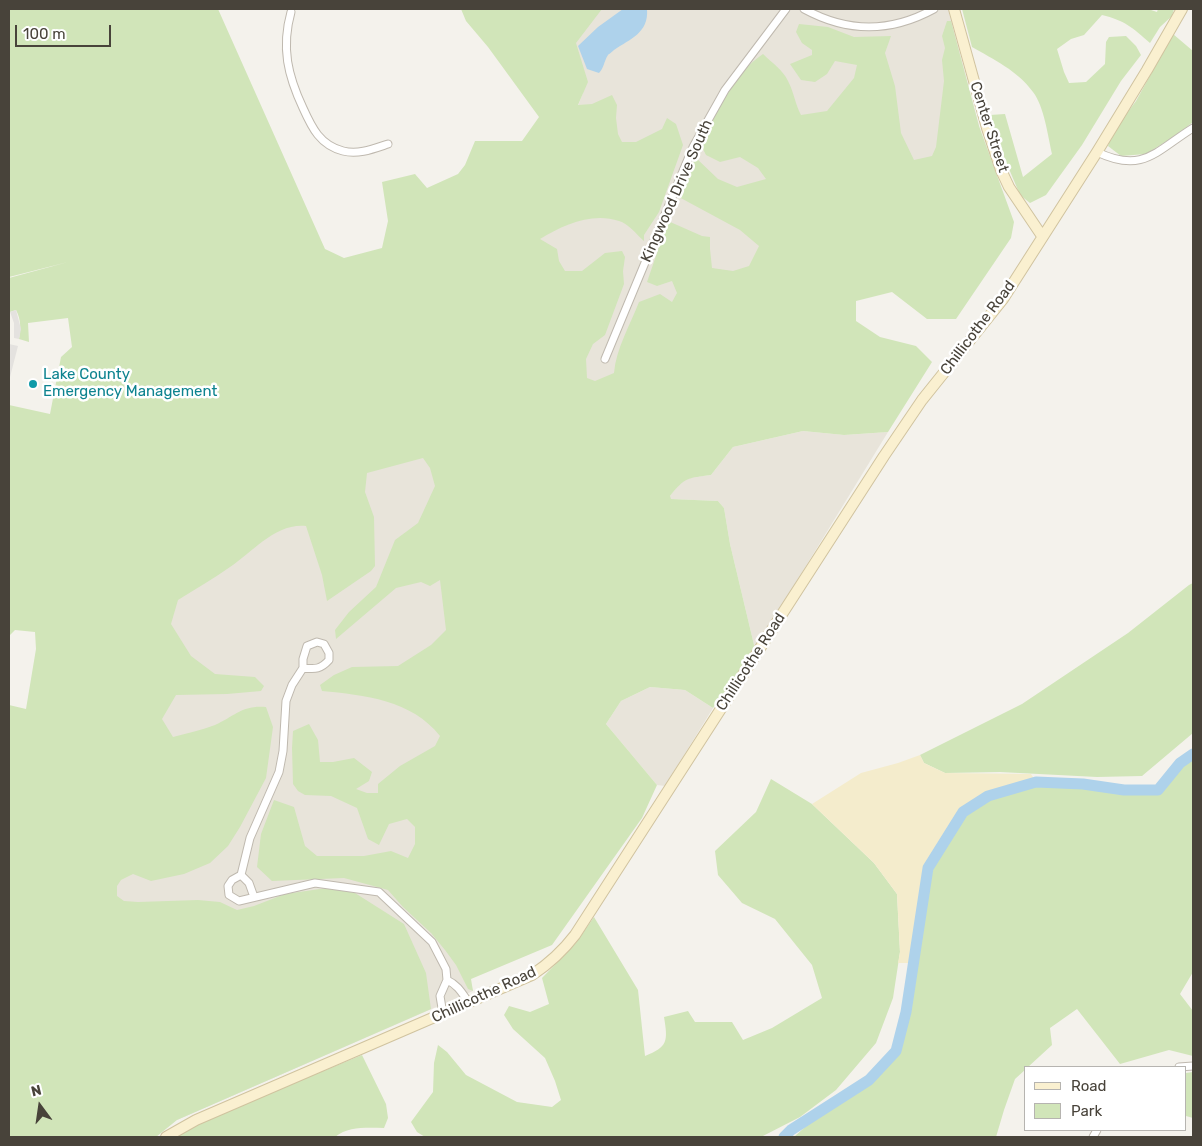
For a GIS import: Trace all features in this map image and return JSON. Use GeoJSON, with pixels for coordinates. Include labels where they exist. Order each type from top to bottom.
{"type":"FeatureCollection","features":[{"type":"Feature","properties":{"kind":"main road","name":"Center Street"},"geometry":{"type":"LineString","coordinates":[[954,9],[987,128],[1001,170],[1009,187],[1042,236]]}},
{"type":"Feature","properties":{"kind":"main road","name":"Chillicothe Road"},"geometry":{"type":"LineString","coordinates":[[166,1137],[196,1120],[532,975],[548,965],[560,954],[575,935],[884,456],[922,400],[1003,299],[1148,70],[1182,9]]}},
{"type":"Feature","properties":{"kind":"street","name":"Kingwood Drive South"},"geometry":{"type":"LineString","coordinates":[[605,359],[694,147],[725,90],[786,9]]}},
{"type":"Feature","properties":{"kind":"street"},"geometry":{"type":"LineString","coordinates":[[804,9],[820,18],[847,26],[881,27],[917,18],[934,9]]}},
{"type":"Feature","properties":{"kind":"street"},"geometry":{"type":"LineString","coordinates":[[292,10],[287,26],[286,43],[289,71],[292,85],[314,132],[331,146],[349,152],[368,150],[388,144]]}},
{"type":"Feature","properties":{"kind":"street"},"geometry":{"type":"LineString","coordinates":[[1096,152],[1112,160],[1136,161],[1158,153],[1193,128]]}},
{"type":"Feature","properties":{"kind":"street"},"geometry":{"type":"LineString","coordinates":[[303,668],[323,667],[329,660],[329,653],[324,644],[317,642],[307,646],[303,659],[303,668],[292,685],[286,701],[283,751],[279,772],[250,838],[241,875],[232,880],[228,886],[229,895],[239,901],[315,883],[379,892],[432,942],[446,968],[447,980],[440,996],[443,1014]]}},
{"type":"Feature","properties":{"kind":"street"},"geometry":{"type":"LineString","coordinates":[[241,875],[249,883],[254,897]]}},
{"type":"Feature","properties":{"kind":"street"},"geometry":{"type":"LineString","coordinates":[[447,980],[460,988],[469,1003]]}},
{"type":"Feature","properties":{"kind":"shaded area"},"geometry":{"type":"Polygon","coordinates":[[[578,9],[948,9],[979,126],[549,506],[512,269],[583,93],[555,34],[578,9]]]}},
{"type":"Feature","properties":{"kind":"shaded area"},"geometry":{"type":"Polygon","coordinates":[[[16,310],[21,329],[19,339],[14,338],[14,323],[10,312],[16,310]]]}},
{"type":"Feature","properties":{"kind":"shaded area"},"geometry":{"type":"Polygon","coordinates":[[[9,344],[18,346],[9,381],[9,344]]]}},
{"type":"Feature","properties":{"kind":"shaded area"},"geometry":{"type":"Polygon","coordinates":[[[803,431],[844,435],[888,432],[755,649],[730,544],[724,508],[718,501],[670,499],[670,496],[681,481],[693,477],[711,475],[733,447],[803,431]]]}},
{"type":"Feature","properties":{"kind":"shaded area"},"geometry":{"type":"Polygon","coordinates":[[[389,454],[448,455],[451,630],[436,845],[473,991],[177,1120],[76,918],[154,573],[389,454]]]}},
{"type":"Feature","properties":{"kind":"shaded area"},"geometry":{"type":"Polygon","coordinates":[[[650,687],[685,690],[713,708],[665,786],[657,785],[606,724],[621,701],[650,687]]]}},
{"type":"Feature","properties":{"kind":"green space"},"geometry":{"type":"Polygon","coordinates":[[[9,9],[218,9],[325,249],[344,258],[382,248],[388,221],[382,182],[415,174],[427,188],[458,174],[465,165],[475,141],[522,141],[539,117],[488,47],[466,21],[461,9],[602,9],[576,43],[588,82],[578,105],[592,104],[612,95],[617,105],[618,134],[622,142],[636,142],[662,129],[667,118],[676,124],[683,145],[659,212],[644,235],[644,241],[622,222],[598,218],[578,221],[540,239],[557,249],[559,261],[565,271],[582,271],[605,253],[622,251],[625,257],[624,284],[605,335],[593,344],[586,359],[587,378],[595,381],[614,373],[620,346],[639,302],[660,294],[672,302],[677,293],[672,281],[657,286],[647,282],[668,221],[702,236],[710,237],[712,268],[733,271],[749,266],[759,246],[740,230],[677,196],[695,157],[718,179],[737,187],[766,179],[758,168],[740,157],[720,162],[706,155],[700,143],[726,94],[752,62],[763,54],[786,77],[801,115],[827,111],[854,78],[857,65],[835,61],[827,74],[815,82],[801,80],[790,64],[812,55],[812,50],[802,43],[796,32],[799,24],[828,27],[854,37],[891,36],[885,53],[895,86],[901,133],[914,160],[932,156],[936,147],[944,81],[942,60],[945,48],[942,36],[947,21],[951,21],[979,126],[1014,222],[1011,238],[956,319],[927,319],[892,292],[856,301],[856,321],[880,337],[916,346],[932,362],[888,432],[844,435],[803,431],[733,447],[711,475],[697,477],[684,482],[670,496],[671,499],[718,501],[724,508],[730,544],[755,649],[713,708],[685,690],[650,687],[621,701],[606,724],[657,785],[642,818],[552,945],[471,979],[473,991],[468,989],[456,965],[431,933],[388,890],[344,878],[272,881],[257,867],[261,834],[274,800],[294,807],[305,846],[317,856],[364,856],[391,851],[408,858],[415,844],[415,827],[407,819],[389,824],[379,845],[368,839],[357,808],[331,796],[305,795],[298,791],[293,784],[292,748],[293,731],[309,724],[318,740],[320,762],[333,762],[354,758],[372,772],[369,781],[356,789],[367,793],[378,793],[378,784],[400,766],[435,746],[440,736],[416,714],[401,707],[370,698],[322,691],[320,685],[334,675],[352,667],[398,666],[431,645],[446,630],[440,580],[430,586],[421,582],[396,588],[336,639],[335,630],[349,612],[376,587],[395,540],[418,523],[435,486],[430,468],[423,458],[367,473],[365,492],[374,517],[375,566],[371,571],[327,601],[322,575],[306,526],[295,526],[274,534],[239,561],[178,600],[171,624],[191,656],[215,674],[255,677],[264,686],[261,691],[176,695],[162,719],[173,737],[215,725],[245,709],[266,707],[273,727],[266,778],[228,846],[210,863],[184,874],[151,881],[133,874],[121,880],[117,886],[117,896],[124,901],[138,902],[198,900],[220,902],[237,910],[254,906],[285,894],[327,888],[355,893],[404,924],[426,973],[431,1009],[177,1120],[156,1137],[9,1137],[9,705],[26,709],[36,649],[35,632],[15,630],[9,636],[9,405],[50,414],[61,357],[72,347],[68,318],[28,323],[29,342],[19,339],[19,317],[16,310],[10,312],[9,310],[9,278],[68,262],[9,277],[9,9]]]}},
{"type":"Feature","properties":{"kind":"green space"},"geometry":{"type":"Polygon","coordinates":[[[962,9],[1148,9],[1157,12],[1158,9],[1174,9],[1172,16],[1160,27],[1150,43],[1128,25],[1102,15],[1084,35],[1071,39],[1057,49],[1069,83],[1086,82],[1105,64],[1106,42],[1109,37],[1126,36],[1136,46],[1141,55],[1121,81],[1082,145],[1046,195],[1030,203],[1020,195],[1004,157],[990,115],[1005,114],[1023,177],[1052,154],[1040,105],[1033,92],[1020,78],[1005,66],[972,47],[962,9]]]}},
{"type":"Feature","properties":{"kind":"green space"},"geometry":{"type":"Polygon","coordinates":[[[1173,34],[1193,51],[1193,122],[1146,154],[1121,156],[1108,146],[1112,133],[1136,101],[1173,34]]]}},
{"type":"Feature","properties":{"kind":"green space"},"geometry":{"type":"Polygon","coordinates":[[[1193,583],[1193,733],[1142,776],[1097,777],[1000,772],[945,773],[924,763],[920,755],[1022,704],[1128,633],[1193,583]]]}},
{"type":"Feature","properties":{"kind":"green space"},"geometry":{"type":"Polygon","coordinates":[[[1193,754],[1193,972],[1180,994],[1193,1011],[1193,1056],[1169,1050],[1120,1064],[1077,1009],[1050,1028],[1052,1045],[1029,1066],[1024,1066],[1024,1071],[1015,1079],[996,1137],[794,1137],[827,1107],[869,1080],[896,1051],[906,1012],[928,868],[963,812],[988,796],[1036,782],[1083,784],[1124,790],[1158,790],[1180,763],[1193,754]]]}},
{"type":"Feature","properties":{"kind":"green space"},"geometry":{"type":"Polygon","coordinates":[[[771,779],[812,804],[874,863],[897,894],[900,952],[893,998],[876,1043],[836,1090],[800,1117],[761,1137],[425,1137],[417,1132],[411,1122],[433,1092],[434,1063],[438,1045],[447,1052],[466,1075],[517,1102],[552,1107],[561,1100],[545,1058],[513,1029],[504,1015],[509,1006],[530,1012],[549,1004],[542,978],[575,944],[594,917],[638,990],[645,1056],[653,1053],[665,1042],[664,1017],[688,1011],[695,1022],[732,1022],[743,1040],[772,1028],[822,998],[812,965],[775,919],[742,903],[718,875],[715,851],[756,812],[771,779]]]}},
{"type":"Feature","properties":{"kind":"green space"},"geometry":{"type":"Polygon","coordinates":[[[362,1055],[386,1104],[388,1118],[384,1128],[352,1129],[335,1137],[172,1137],[207,1119],[362,1055]]]}},
{"type":"Feature","properties":{"kind":"green space"},"geometry":{"type":"Polygon","coordinates":[[[1193,1072],[1193,1118],[1187,1116],[1187,1073],[1193,1072]]]}},
{"type":"Feature","properties":{"kind":"sand"},"geometry":{"type":"Polygon","coordinates":[[[920,755],[924,763],[945,773],[1031,774],[1036,782],[988,796],[963,812],[928,868],[913,963],[898,963],[900,952],[897,894],[874,863],[812,804],[861,773],[920,755]]]}},
{"type":"Feature","properties":{"kind":"water"},"geometry":{"type":"Polygon","coordinates":[[[623,9],[647,9],[647,17],[642,30],[608,55],[599,73],[587,69],[578,46],[598,27],[623,9]]]}},
{"type":"Feature","properties":{"kind":"waterway"},"geometry":{"type":"LineString","coordinates":[[784,1137],[791,1130],[869,1080],[896,1051],[906,1012],[928,868],[963,812],[988,796],[1036,782],[1083,784],[1124,790],[1158,790],[1180,763],[1193,754]]}},
{"type":"Feature","properties":{"kind":"place","name":"Lake County Emergency Management"},"geometry":{"type":"Point","coordinates":[33,384]}}]}
